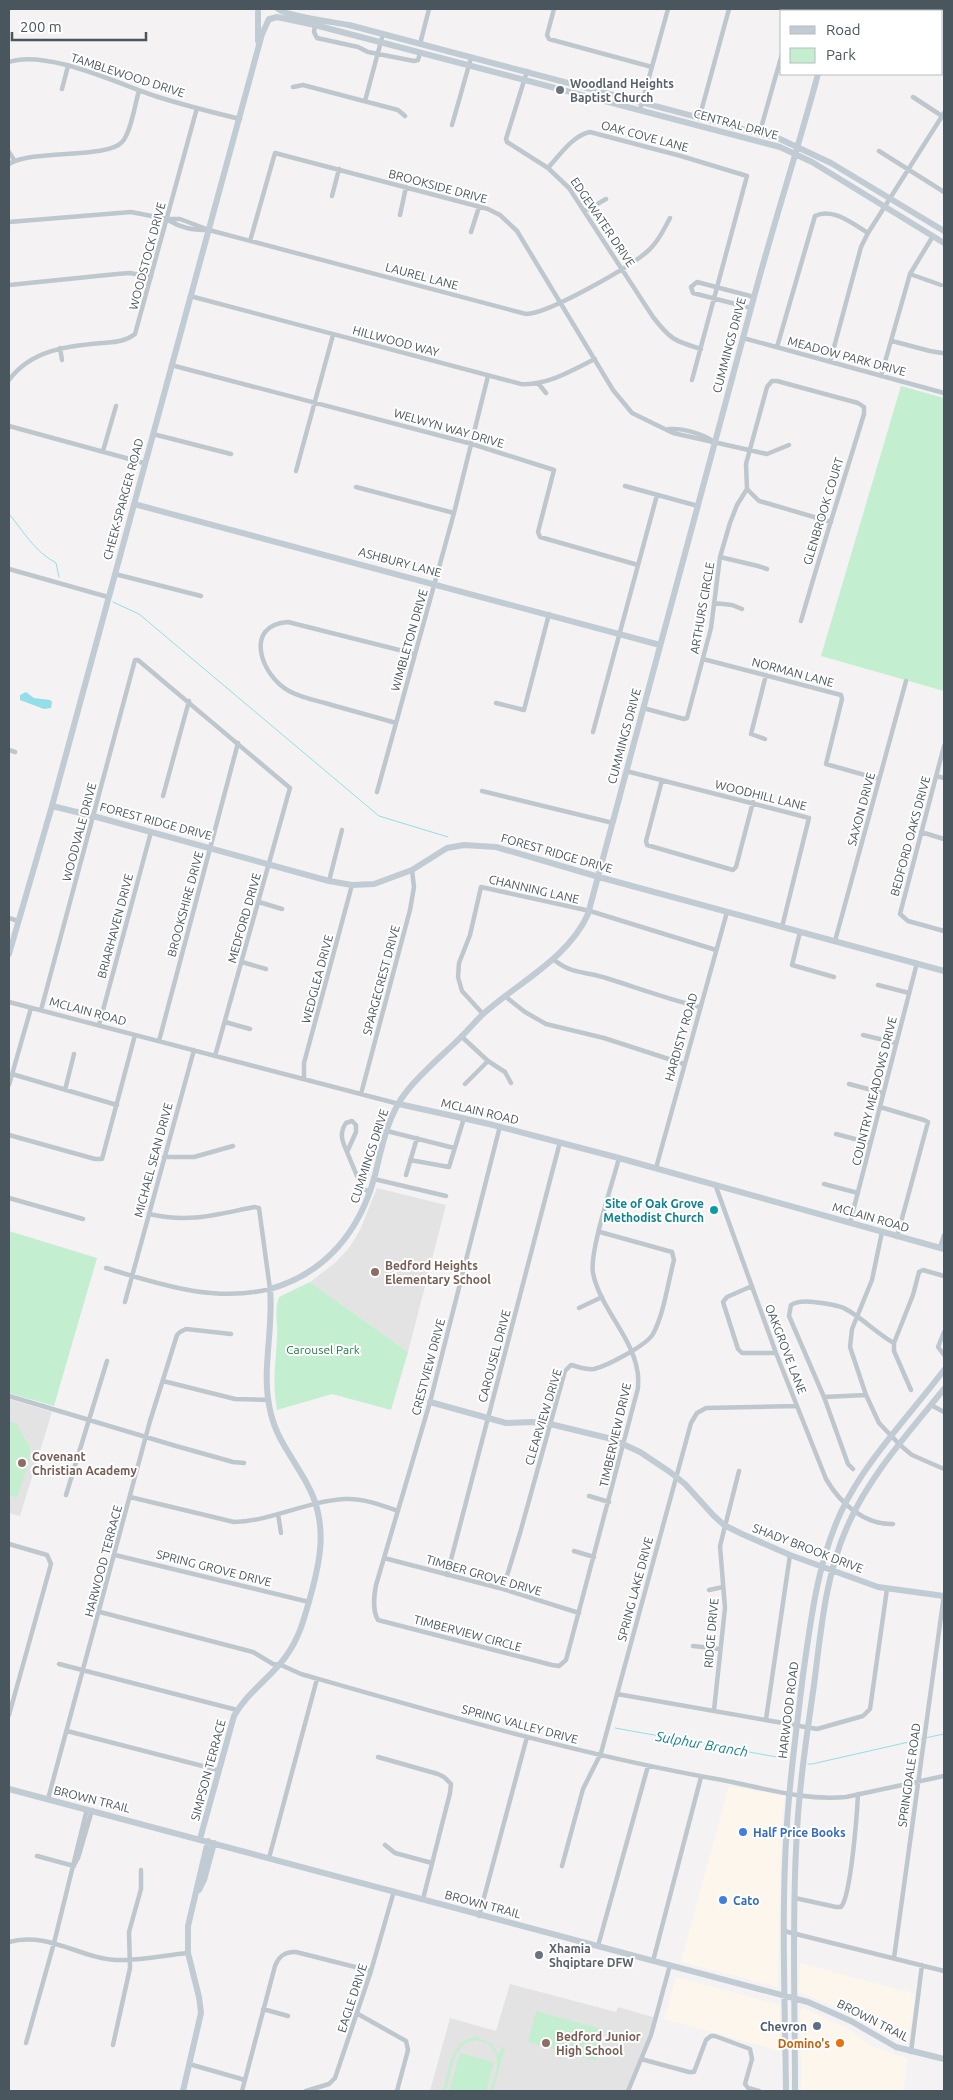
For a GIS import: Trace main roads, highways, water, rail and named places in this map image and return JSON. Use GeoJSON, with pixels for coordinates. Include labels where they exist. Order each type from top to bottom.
{"type":"FeatureCollection","features":[{"type":"Feature","properties":{"kind":"main road","name":"CENTRAL DRIVE"},"geometry":{"type":"LineString","coordinates":[[277,9],[285,14],[302,15],[383,34],[643,102],[700,118],[759,138],[797,154],[886,206],[944,243]]}},
{"type":"Feature","properties":{"kind":"main road","name":"CHEEK-SPARGER ROAD"},"geometry":{"type":"LineString","coordinates":[[9,954],[52,806],[264,27],[276,13],[277,9]]}},
{"type":"Feature","properties":{"kind":"main road"},"geometry":{"type":"LineString","coordinates":[[284,9],[302,15]]}},
{"type":"Feature","properties":{"kind":"main road"},"geometry":{"type":"LineString","coordinates":[[257,10],[263,18],[269,19]]}},
{"type":"Feature","properties":{"kind":"main road","name":"CHEEK-SPARGER ROAD"},"geometry":{"type":"LineString","coordinates":[[257,10],[258,50]]}},
{"type":"Feature","properties":{"kind":"main road","name":"CENTRAL DRIVE"},"geometry":{"type":"LineString","coordinates":[[269,19],[277,17],[315,25],[698,125],[759,138],[780,139],[799,147],[944,231]]}},
{"type":"Feature","properties":{"kind":"main road","name":"CUMMINGS DRIVE"},"geometry":{"type":"LineString","coordinates":[[270,1289],[293,1281],[309,1272],[341,1245],[359,1219],[370,1192],[387,1130],[399,1104],[421,1074],[483,1014],[553,959],[580,930],[590,911],[714,442],[754,297],[799,147],[818,75]]}},
{"type":"Feature","properties":{"kind":"main road","name":"ASHBURY LANE"},"geometry":{"type":"LineString","coordinates":[[134,504],[435,583],[660,645]]}},
{"type":"Feature","properties":{"kind":"main road","name":"FOREST RIDGE DRIVE"},"geometry":{"type":"LineString","coordinates":[[52,806],[328,881],[352,885],[374,884],[412,870],[447,848],[464,845],[496,847],[598,878],[944,971]]}},
{"type":"Feature","properties":{"kind":"main road","name":"MCLAIN ROAD"},"geometry":{"type":"LineString","coordinates":[[399,1104],[500,1126],[560,1142],[942,1249]]}},
{"type":"Feature","properties":{"kind":"main road","name":"SIMPSON TERRACE"},"geometry":{"type":"LineString","coordinates":[[200,1840],[228,1733],[237,1710],[281,1665],[298,1636],[318,1569],[321,1548],[322,1528],[312,1494],[276,1430],[268,1400],[267,1380],[271,1329],[270,1289]]}},
{"type":"Feature","properties":{"kind":"main road","name":"HARWOOD ROAD"},"geometry":{"type":"LineString","coordinates":[[786,2091],[784,1931],[787,1824],[797,1725],[820,1567],[831,1535],[846,1503],[862,1476],[944,1370]]}},
{"type":"Feature","properties":{"kind":"main road","name":"HARWOOD ROAD"},"geometry":{"type":"LineString","coordinates":[[795,2091],[794,1898],[800,1795],[822,1619],[831,1571],[837,1550],[854,1511],[872,1482],[944,1389]]}},
{"type":"Feature","properties":{"kind":"main road","name":"SHADY BROOK DRIVE"},"geometry":{"type":"LineString","coordinates":[[430,1402],[506,1423],[532,1422],[550,1424],[612,1439],[640,1452],[676,1477],[724,1525],[820,1567],[887,1589],[944,1595]]}},
{"type":"Feature","properties":{"kind":"main road","name":"BROWN TRAIL"},"geometry":{"type":"LineString","coordinates":[[9,1789],[394,1891],[479,1916],[794,1998],[826,2009],[886,2042],[911,2052],[944,2059]]}},
{"type":"Feature","properties":{"kind":"main road"},"geometry":{"type":"LineString","coordinates":[[182,2091],[190,2064],[200,2013],[199,1997],[188,1953],[188,1926],[197,1894],[198,1879],[211,1842]]}},
{"type":"Feature","properties":{"kind":"water"},"geometry":{"type":"Polygon","coordinates":[[[26,692],[34,698],[50,700],[52,702],[51,708],[44,709],[20,700],[20,695],[26,692]]]}},
{"type":"Feature","properties":{"kind":"waterway"},"geometry":{"type":"LineString","coordinates":[[9,514],[35,547],[56,563],[59,577]]}},
{"type":"Feature","properties":{"kind":"waterway"},"geometry":{"type":"LineString","coordinates":[[113,602],[139,614],[379,816],[448,837]]}},
{"type":"Feature","properties":{"kind":"waterway","name":"Sulphur Branch"},"geometry":{"type":"LineString","coordinates":[[615,1728],[788,1759]]}},
{"type":"Feature","properties":{"kind":"waterway","name":"Sulphur Branch"},"geometry":{"type":"LineString","coordinates":[[925,1738],[944,1734]]}},
{"type":"Feature","properties":{"kind":"waterway","name":"Sulphur Branch"},"geometry":{"type":"LineString","coordinates":[[808,1764],[922,1739]]}},
{"type":"Feature","properties":{"kind":"place","name":"Woodland Heights Baptist Church"},"geometry":{"type":"Point","coordinates":[560,90]}},
{"type":"Feature","properties":{"kind":"place","name":"Site of Oak Grove Methodist Church"},"geometry":{"type":"Point","coordinates":[714,1210]}},
{"type":"Feature","properties":{"kind":"place","name":"Bedford Heights Elementary School"},"geometry":{"type":"Point","coordinates":[375,1272]}},
{"type":"Feature","properties":{"kind":"place","name":"Covenant Christian Academy"},"geometry":{"type":"Point","coordinates":[22,1463]}},
{"type":"Feature","properties":{"kind":"place","name":"Half Price Books"},"geometry":{"type":"Point","coordinates":[743,1832]}},
{"type":"Feature","properties":{"kind":"place","name":"Cato"},"geometry":{"type":"Point","coordinates":[723,1900]}},
{"type":"Feature","properties":{"kind":"place","name":"Xhamia Shqiptare DFW"},"geometry":{"type":"Point","coordinates":[539,1955]}},
{"type":"Feature","properties":{"kind":"place","name":"Chevron"},"geometry":{"type":"Point","coordinates":[817,2026]}},
{"type":"Feature","properties":{"kind":"place","name":"Bedford Junior High School"},"geometry":{"type":"Point","coordinates":[546,2043]}},
{"type":"Feature","properties":{"kind":"place","name":"Domino's"},"geometry":{"type":"Point","coordinates":[840,2043]}},
{"type":"Feature","properties":{"kind":"park label","name":"Carousel Park"},"geometry":{"type":"Point","coordinates":[323,1349]}}]}
